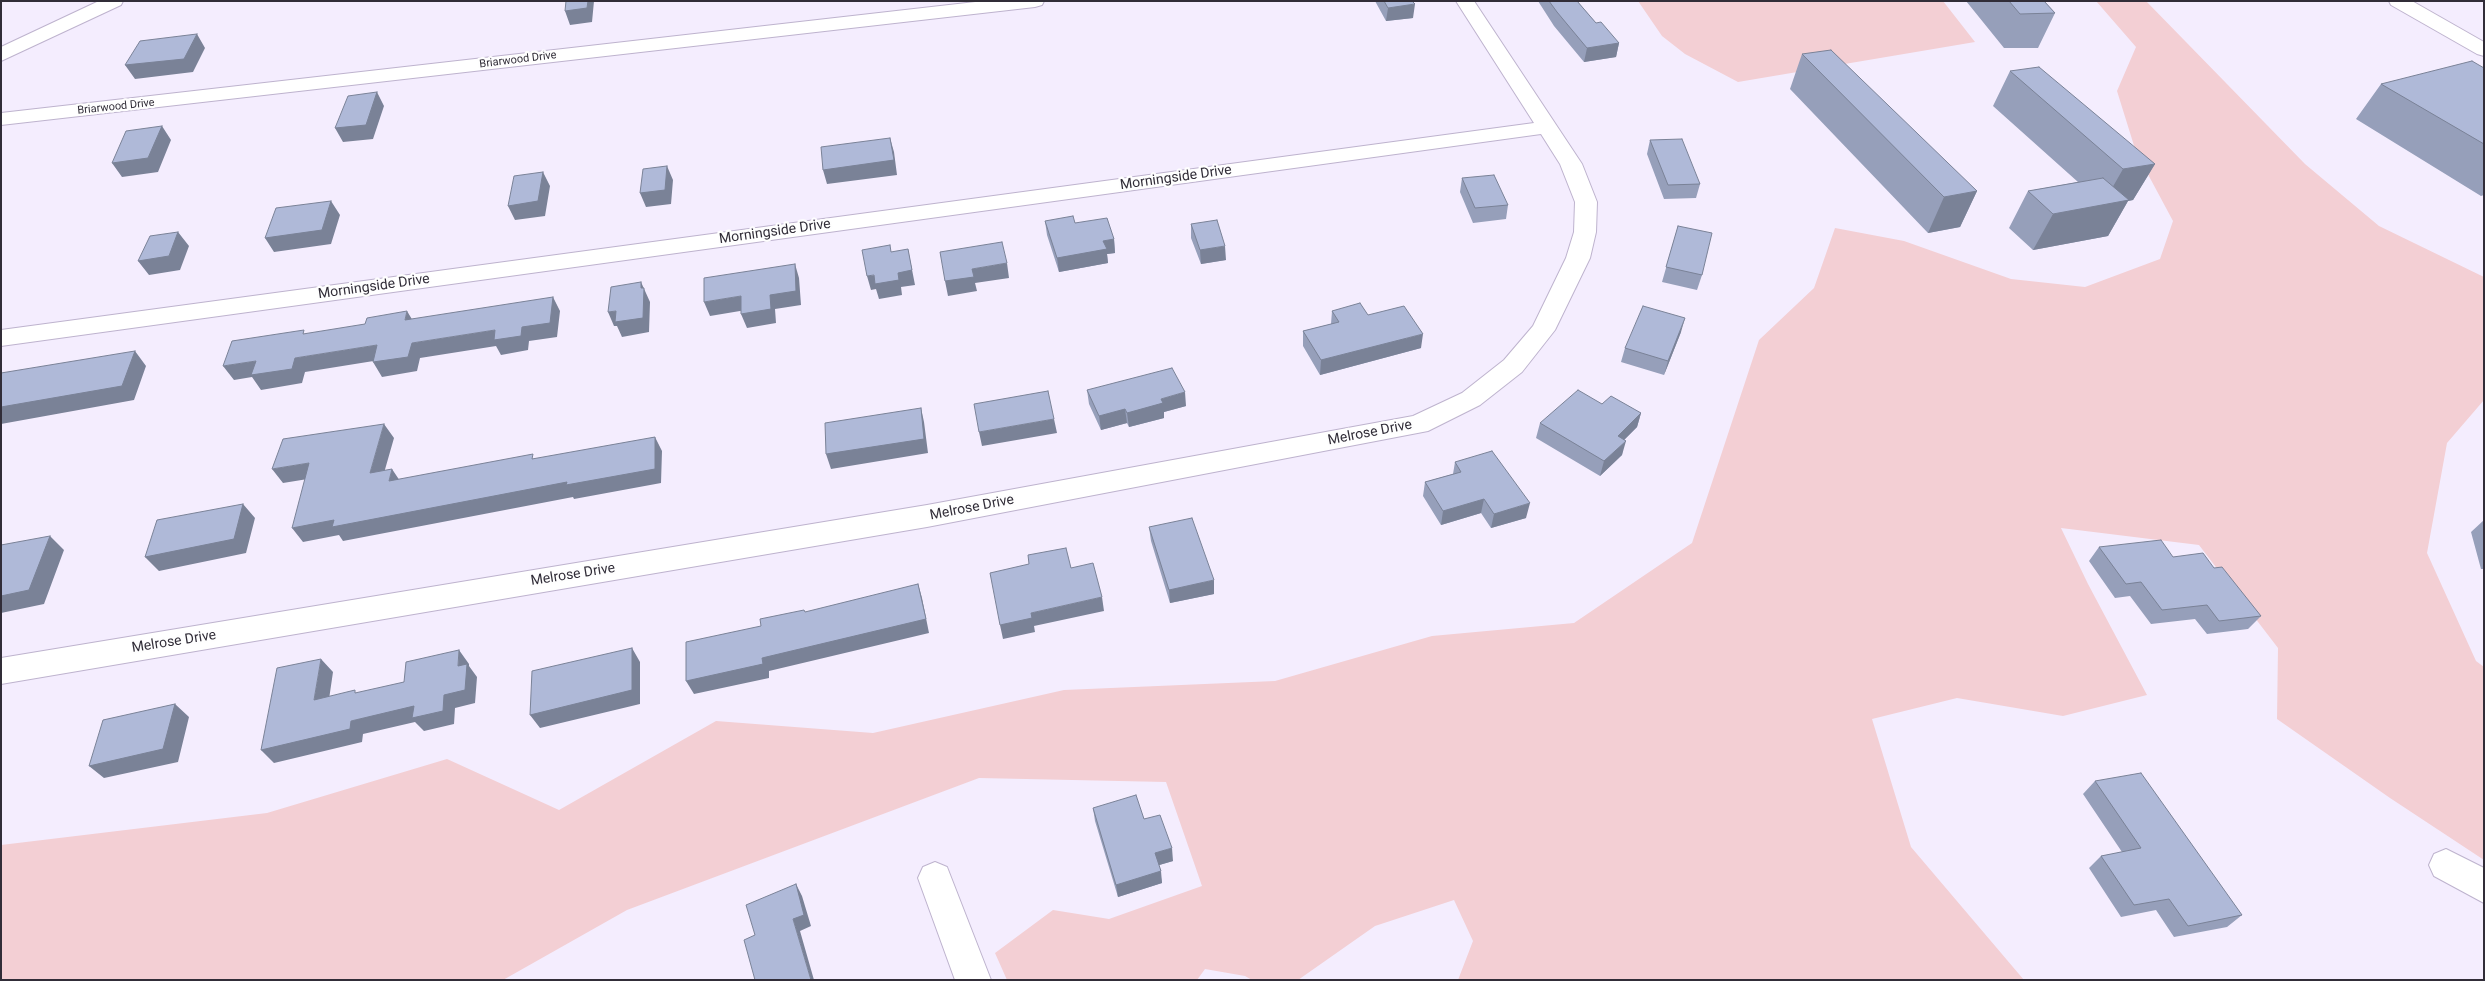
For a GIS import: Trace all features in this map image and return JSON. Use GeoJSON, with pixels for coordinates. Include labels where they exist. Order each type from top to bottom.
{"type":"FeatureCollection","features":[{"type":"Feature","properties":{"kind":"street"},"geometry":{"type":"LineString","coordinates":[[1,55],[114,1]]}},
{"type":"Feature","properties":{"kind":"street","name":"Briarwood Drive"},"geometry":{"type":"LineString","coordinates":[[1,120],[1035,1]]}},
{"type":"Feature","properties":{"kind":"street","name":"Melrose Drive"},"geometry":{"type":"LineString","coordinates":[[1,670],[927,516],[1419,424],[1471,399],[1513,366],[1543,330],[1578,258],[1585,232],[1586,202],[1571,164],[1465,1]]}},
{"type":"Feature","properties":{"kind":"street"},"geometry":{"type":"LineString","coordinates":[[2398,1],[2484,50]]}},
{"type":"Feature","properties":{"kind":"street","name":"Morningside Drive"},"geometry":{"type":"LineString","coordinates":[[1,338],[1548,127]]}},
{"type":"Feature","properties":{"kind":"street"},"geometry":{"type":"LineString","coordinates":[[2446,865],[2484,887]]}},
{"type":"Feature","properties":{"kind":"street"},"geometry":{"type":"LineString","coordinates":[[935,878],[973,980]]}},
{"type":"Feature","properties":{"kind":"shaded area"},"geometry":{"type":"Polygon","coordinates":[[[1638,1],[1943,1],[1975,42],[1738,82],[1685,54],[1662,36],[1638,1]]]}},
{"type":"Feature","properties":{"kind":"shaded area"},"geometry":{"type":"Polygon","coordinates":[[[2096,1],[2146,1],[2305,164],[2379,226],[2484,277],[2484,400],[2447,443],[2427,553],[2476,661],[2484,667],[2484,860],[2390,798],[2277,719],[2278,648],[2199,545],[2061,528],[2088,584],[2147,695],[2063,716],[1957,698],[1872,719],[1911,847],[2024,980],[1458,980],[1473,941],[1454,900],[1375,926],[1298,980],[1252,980],[1245,976],[1205,969],[1197,980],[1007,980],[995,953],[1053,910],[1109,919],[1202,886],[1166,782],[979,778],[627,910],[503,980],[1,980],[1,845],[267,813],[447,759],[559,810],[716,721],[873,733],[1064,690],[1275,681],[1432,636],[1574,623],[1692,543],[1759,340],[1814,288],[1835,228],[1904,241],[2011,279],[2085,287],[2160,259],[2173,221],[2136,152],[2117,91],[2136,47],[2096,1]]]}},
{"type":"Feature","properties":{"kind":"building"},"geometry":{"type":"Polygon","coordinates":[[[566,1],[588,1],[587,8],[565,11],[566,1]]]}},
{"type":"Feature","properties":{"kind":"building"},"geometry":{"type":"Polygon","coordinates":[[[1384,1],[1412,1],[1415,4],[1388,8],[1384,1]]]}},
{"type":"Feature","properties":{"kind":"building"},"geometry":{"type":"Polygon","coordinates":[[[1549,1],[1577,1],[1596,23],[1601,22],[1619,43],[1587,48],[1549,1]]]}},
{"type":"Feature","properties":{"kind":"building"},"geometry":{"type":"Polygon","coordinates":[[[2009,1],[2044,1],[2055,13],[2020,14],[2009,1]]]}},
{"type":"Feature","properties":{"kind":"building"},"geometry":{"type":"Polygon","coordinates":[[[197,34],[184,59],[125,65],[140,41],[197,34]]]}},
{"type":"Feature","properties":{"kind":"building"},"geometry":{"type":"Polygon","coordinates":[[[1831,50],[1977,191],[1944,197],[1802,54],[1831,50]]]}},
{"type":"Feature","properties":{"kind":"building"},"geometry":{"type":"Polygon","coordinates":[[[2472,61],[2484,68],[2484,144],[2381,84],[2472,61]]]}},
{"type":"Feature","properties":{"kind":"building"},"geometry":{"type":"Polygon","coordinates":[[[2039,67],[2155,164],[2123,169],[2010,71],[2039,67]]]}},
{"type":"Feature","properties":{"kind":"building"},"geometry":{"type":"Polygon","coordinates":[[[377,92],[366,125],[335,128],[348,96],[377,92]]]}},
{"type":"Feature","properties":{"kind":"building"},"geometry":{"type":"Polygon","coordinates":[[[162,126],[148,158],[112,163],[126,131],[162,126]]]}},
{"type":"Feature","properties":{"kind":"building"},"geometry":{"type":"Polygon","coordinates":[[[890,138],[894,160],[823,170],[821,147],[890,138]]]}},
{"type":"Feature","properties":{"kind":"building"},"geometry":{"type":"Polygon","coordinates":[[[1682,139],[1700,184],[1668,185],[1650,140],[1682,139]]]}},
{"type":"Feature","properties":{"kind":"building"},"geometry":{"type":"Polygon","coordinates":[[[667,166],[665,190],[640,193],[643,169],[667,166]]]}},
{"type":"Feature","properties":{"kind":"building"},"geometry":{"type":"Polygon","coordinates":[[[543,172],[538,201],[508,206],[514,176],[543,172]]]}},
{"type":"Feature","properties":{"kind":"building"},"geometry":{"type":"Polygon","coordinates":[[[1494,175],[1508,205],[1475,208],[1462,178],[1494,175]]]}},
{"type":"Feature","properties":{"kind":"building"},"geometry":{"type":"Polygon","coordinates":[[[2103,178],[2129,200],[2053,214],[2028,191],[2103,178]]]}},
{"type":"Feature","properties":{"kind":"building"},"geometry":{"type":"Polygon","coordinates":[[[331,201],[322,230],[265,238],[276,208],[331,201]]]}},
{"type":"Feature","properties":{"kind":"building"},"geometry":{"type":"Polygon","coordinates":[[[1073,216],[1075,223],[1107,218],[1114,239],[1103,241],[1107,249],[1057,258],[1045,221],[1073,216]]]}},
{"type":"Feature","properties":{"kind":"building"},"geometry":{"type":"Polygon","coordinates":[[[1217,220],[1225,246],[1200,250],[1191,224],[1217,220]]]}},
{"type":"Feature","properties":{"kind":"building"},"geometry":{"type":"Polygon","coordinates":[[[1678,226],[1712,233],[1702,275],[1666,267],[1678,226]]]}},
{"type":"Feature","properties":{"kind":"building"},"geometry":{"type":"Polygon","coordinates":[[[178,232],[169,256],[138,261],[150,236],[178,232]]]}},
{"type":"Feature","properties":{"kind":"building"},"geometry":{"type":"Polygon","coordinates":[[[1002,242],[1007,263],[972,269],[974,277],[945,281],[940,252],[1002,242]]]}},
{"type":"Feature","properties":{"kind":"building"},"geometry":{"type":"Polygon","coordinates":[[[890,245],[891,252],[908,249],[912,270],[898,273],[899,280],[875,284],[874,275],[867,276],[862,250],[890,245]]]}},
{"type":"Feature","properties":{"kind":"building"},"geometry":{"type":"Polygon","coordinates":[[[795,264],[796,291],[770,295],[771,309],[741,314],[741,296],[704,302],[704,278],[795,264]]]}},
{"type":"Feature","properties":{"kind":"building"},"geometry":{"type":"Polygon","coordinates":[[[641,282],[641,288],[644,288],[643,318],[615,322],[616,311],[608,312],[611,287],[641,282]]]}},
{"type":"Feature","properties":{"kind":"building"},"geometry":{"type":"Polygon","coordinates":[[[553,297],[550,323],[522,327],[521,336],[494,340],[495,330],[412,343],[408,357],[373,362],[377,345],[295,358],[292,369],[251,375],[256,361],[223,366],[232,341],[304,330],[303,334],[365,324],[367,318],[407,311],[405,320],[553,297]]]}},
{"type":"Feature","properties":{"kind":"building"},"geometry":{"type":"Polygon","coordinates":[[[1360,303],[1368,315],[1404,306],[1423,334],[1321,360],[1303,331],[1339,322],[1332,311],[1360,303]]]}},
{"type":"Feature","properties":{"kind":"building"},"geometry":{"type":"Polygon","coordinates":[[[1643,306],[1685,318],[1668,361],[1625,348],[1643,306]]]}},
{"type":"Feature","properties":{"kind":"building"},"geometry":{"type":"Polygon","coordinates":[[[135,351],[122,386],[1,407],[1,373],[135,351]]]}},
{"type":"Feature","properties":{"kind":"building"},"geometry":{"type":"Polygon","coordinates":[[[1172,368],[1185,392],[1161,399],[1163,403],[1127,413],[1125,409],[1099,416],[1087,390],[1172,368]]]}},
{"type":"Feature","properties":{"kind":"building"},"geometry":{"type":"Polygon","coordinates":[[[1578,390],[1602,404],[1611,396],[1641,413],[1618,436],[1626,441],[1604,461],[1540,423],[1578,390]]]}},
{"type":"Feature","properties":{"kind":"building"},"geometry":{"type":"Polygon","coordinates":[[[1048,391],[1054,419],[979,432],[974,404],[1048,391]]]}},
{"type":"Feature","properties":{"kind":"building"},"geometry":{"type":"Polygon","coordinates":[[[921,408],[924,439],[826,454],[825,423],[921,408]]]}},
{"type":"Feature","properties":{"kind":"building"},"geometry":{"type":"Polygon","coordinates":[[[384,424],[370,473],[392,469],[389,481],[533,454],[532,459],[655,437],[655,469],[566,485],[567,482],[332,527],[334,520],[292,528],[309,463],[272,469],[283,439],[384,424]]]}},
{"type":"Feature","properties":{"kind":"building"},"geometry":{"type":"Polygon","coordinates":[[[1492,451],[1530,503],[1494,514],[1484,499],[1443,511],[1425,482],[1461,472],[1455,462],[1492,451]]]}},
{"type":"Feature","properties":{"kind":"building"},"geometry":{"type":"Polygon","coordinates":[[[243,504],[234,539],[145,557],[157,520],[243,504]]]}},
{"type":"Feature","properties":{"kind":"building"},"geometry":{"type":"Polygon","coordinates":[[[1192,518],[1214,580],[1169,590],[1149,527],[1192,518]]]}},
{"type":"Feature","properties":{"kind":"building"},"geometry":{"type":"Polygon","coordinates":[[[50,536],[29,590],[1,596],[1,545],[50,536]]]}},
{"type":"Feature","properties":{"kind":"building"},"geometry":{"type":"Polygon","coordinates":[[[2161,540],[2173,557],[2203,553],[2214,568],[2222,567],[2261,616],[2219,621],[2207,605],[2162,610],[2141,582],[2126,584],[2099,547],[2161,540]]]}},
{"type":"Feature","properties":{"kind":"building"},"geometry":{"type":"Polygon","coordinates":[[[1066,548],[1071,568],[1093,563],[1102,597],[1031,613],[1032,618],[1000,625],[990,573],[1029,564],[1028,555],[1066,548]]]}},
{"type":"Feature","properties":{"kind":"building"},"geometry":{"type":"Polygon","coordinates":[[[918,584],[926,619],[762,658],[763,664],[686,681],[686,642],[761,626],[760,619],[804,610],[805,612],[918,584]]]}},
{"type":"Feature","properties":{"kind":"building"},"geometry":{"type":"Polygon","coordinates":[[[632,648],[632,690],[530,715],[532,671],[632,648]]]}},
{"type":"Feature","properties":{"kind":"building"},"geometry":{"type":"Polygon","coordinates":[[[459,650],[458,666],[467,664],[465,690],[444,695],[443,711],[412,718],[414,706],[351,721],[350,729],[261,750],[277,668],[321,659],[314,700],[355,690],[355,693],[404,682],[406,662],[459,650]]]}},
{"type":"Feature","properties":{"kind":"building"},"geometry":{"type":"Polygon","coordinates":[[[175,704],[163,749],[89,766],[103,720],[175,704]]]}},
{"type":"Feature","properties":{"kind":"building"},"geometry":{"type":"Polygon","coordinates":[[[2141,773],[2242,915],[2188,926],[2169,899],[2134,905],[2101,856],[2141,848],[2095,781],[2141,773]]]}},
{"type":"Feature","properties":{"kind":"building"},"geometry":{"type":"Polygon","coordinates":[[[1136,795],[1144,819],[1160,815],[1172,848],[1155,853],[1161,871],[1116,885],[1093,808],[1136,795]]]}},
{"type":"Feature","properties":{"kind":"building"},"geometry":{"type":"Polygon","coordinates":[[[796,884],[804,915],[793,919],[811,980],[755,980],[744,940],[755,935],[746,905],[796,884]]]}}]}
